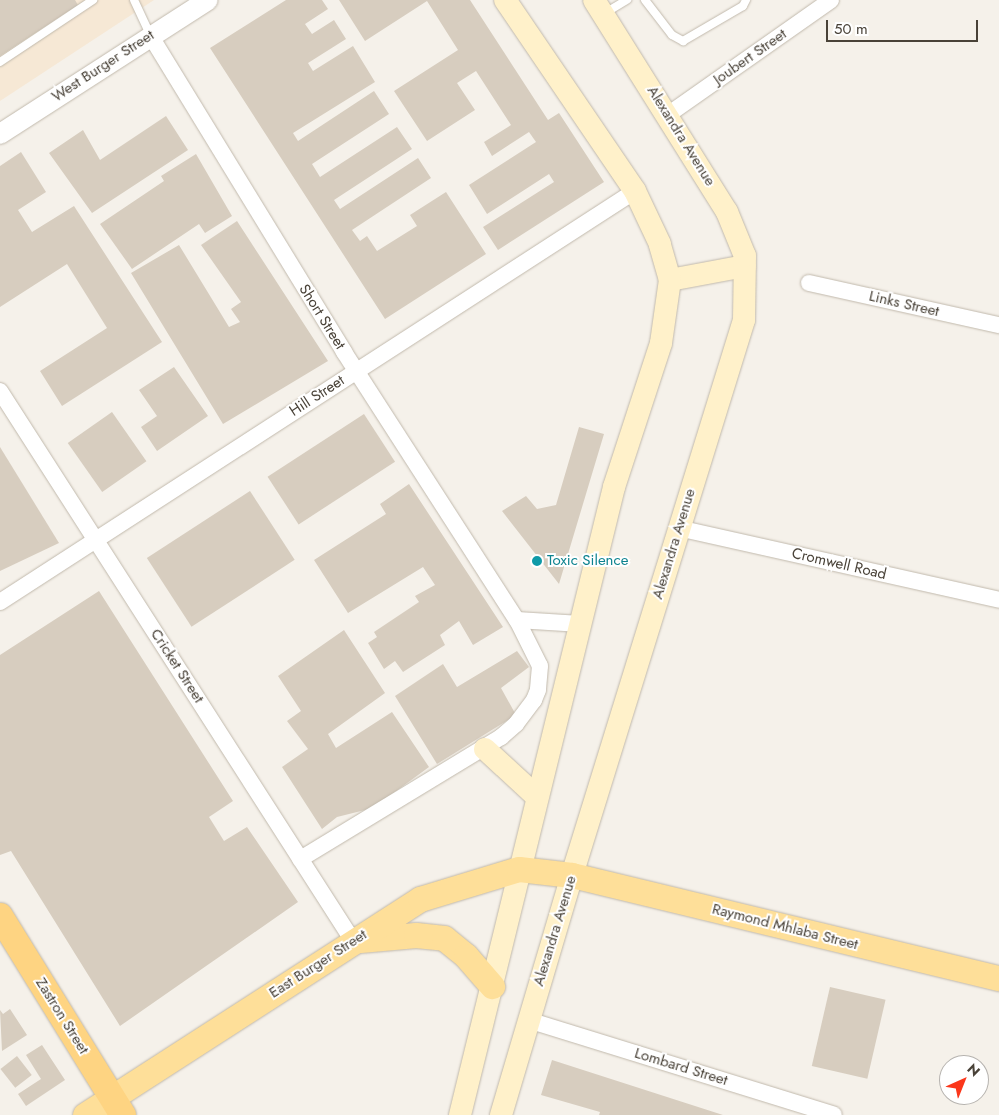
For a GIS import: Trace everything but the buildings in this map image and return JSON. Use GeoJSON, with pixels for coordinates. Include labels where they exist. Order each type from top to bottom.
{"type":"FeatureCollection","features":[{"type":"Feature","properties":{"kind":"highway","name":"Zastron Street"},"geometry":{"type":"LineString","coordinates":[[0,916],[118,1106]]}},
{"type":"Feature","properties":{"kind":"main road"},"geometry":{"type":"LineString","coordinates":[[460,1115],[614,486],[660,343],[670,280],[660,244],[635,191],[505,0]]}},
{"type":"Feature","properties":{"kind":"main road","name":"Alexandra Avenue"},"geometry":{"type":"LineString","coordinates":[[501,1115],[528,1020],[678,528],[744,320],[745,266],[727,212],[669,114],[599,7]]}},
{"type":"Feature","properties":{"kind":"main road"},"geometry":{"type":"LineString","coordinates":[[670,280],[745,266]]}},
{"type":"Feature","properties":{"kind":"main road"},"geometry":{"type":"LineString","coordinates":[[485,749],[537,797]]}},
{"type":"Feature","properties":{"kind":"main road","name":"East Burger Street"},"geometry":{"type":"LineString","coordinates":[[85,1115],[118,1106],[352,941],[420,899],[519,869],[572,875]]}},
{"type":"Feature","properties":{"kind":"main road","name":"Raymond Mhlaba Street"},"geometry":{"type":"LineString","coordinates":[[572,875],[999,978]]}},
{"type":"Feature","properties":{"kind":"main road"},"geometry":{"type":"LineString","coordinates":[[352,941],[416,935],[444,938],[466,956],[492,986]]}},
{"type":"Feature","properties":{"kind":"street","name":"West Burger Street"},"geometry":{"type":"LineString","coordinates":[[0,134],[150,35],[208,0]]}},
{"type":"Feature","properties":{"kind":"street","name":"Joubert Street"},"geometry":{"type":"LineString","coordinates":[[669,114],[831,0]]}},
{"type":"Feature","properties":{"kind":"street","name":"Short Street"},"geometry":{"type":"LineString","coordinates":[[150,35],[356,371],[517,620],[540,666],[538,690],[534,700],[516,724],[485,749]]}},
{"type":"Feature","properties":{"kind":"street","name":"Hill Street"},"geometry":{"type":"LineString","coordinates":[[0,602],[635,191]]}},
{"type":"Feature","properties":{"kind":"street","name":"Links Street"},"geometry":{"type":"LineString","coordinates":[[810,283],[999,325]]}},
{"type":"Feature","properties":{"kind":"street","name":"Cricket Street"},"geometry":{"type":"LineString","coordinates":[[0,391],[352,941]]}},
{"type":"Feature","properties":{"kind":"street","name":"Cromwell Road"},"geometry":{"type":"LineString","coordinates":[[678,528],[999,600]]}},
{"type":"Feature","properties":{"kind":"street"},"geometry":{"type":"LineString","coordinates":[[517,620],[580,624]]}},
{"type":"Feature","properties":{"kind":"street"},"geometry":{"type":"LineString","coordinates":[[300,859],[485,749]]}},
{"type":"Feature","properties":{"kind":"street","name":"Lombard Street"},"geometry":{"type":"LineString","coordinates":[[528,1020],[834,1115]]}},
{"type":"Feature","properties":{"kind":"lane"},"geometry":{"type":"LineString","coordinates":[[0,62],[93,0]]}},
{"type":"Feature","properties":{"kind":"lane"},"geometry":{"type":"LineString","coordinates":[[134,0],[150,35]]}},
{"type":"Feature","properties":{"kind":"lane"},"geometry":{"type":"LineString","coordinates":[[599,7],[627,0]]}},
{"type":"Feature","properties":{"kind":"lane"},"geometry":{"type":"LineString","coordinates":[[645,0],[672,35],[683,40],[743,6],[746,0]]}},
{"type":"Feature","properties":{"kind":"shaded area"},"geometry":{"type":"Polygon","coordinates":[[[0,0],[154,0],[0,101],[0,0]]]}},
{"type":"Feature","properties":{"kind":"place","name":"Toxic Silence"},"geometry":{"type":"Point","coordinates":[537,561]}}]}
